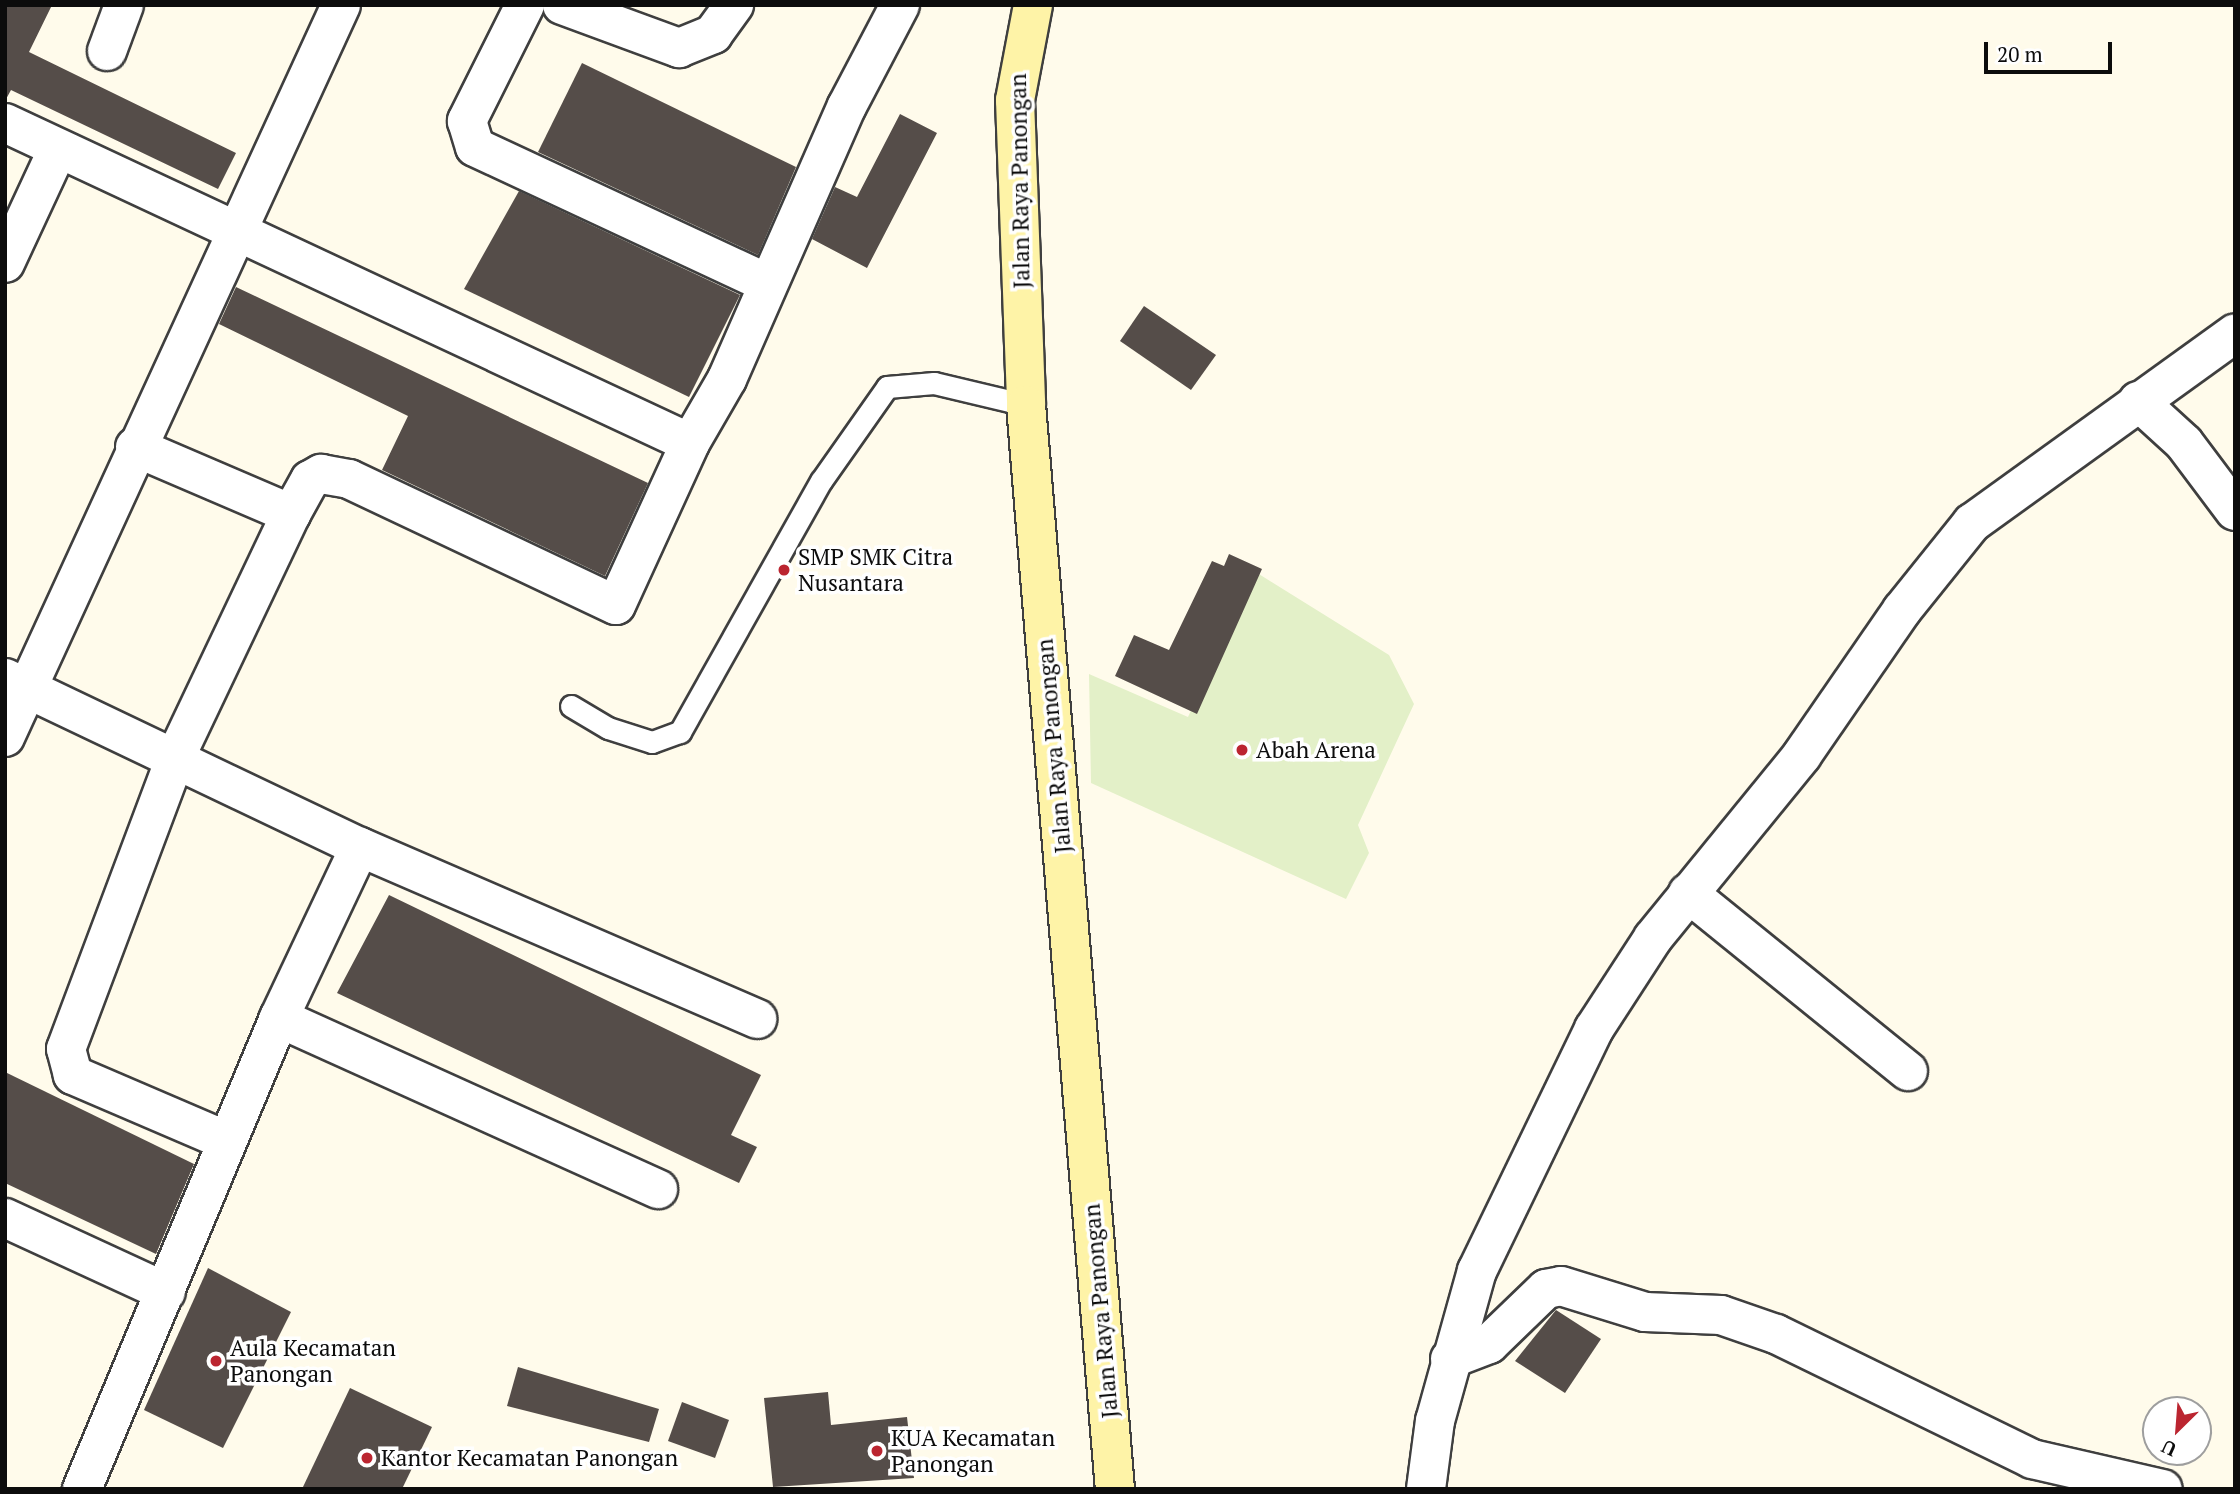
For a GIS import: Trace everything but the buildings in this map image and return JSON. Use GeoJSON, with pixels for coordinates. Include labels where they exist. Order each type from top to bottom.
{"type":"FeatureCollection","features":[{"type":"Feature","properties":{"kind":"main road","name":"Jalan Raya Panongan"},"geometry":{"type":"LineString","coordinates":[[1032,5],[1015,100],[1026,405],[1115,1489]]}},
{"type":"Feature","properties":{"kind":"street"},"geometry":{"type":"LineString","coordinates":[[107,51],[124,5]]}},
{"type":"Feature","properties":{"kind":"street"},"geometry":{"type":"LineString","coordinates":[[5,737],[17,683],[135,447],[341,5]]}},
{"type":"Feature","properties":{"kind":"street"},"geometry":{"type":"LineString","coordinates":[[525,5],[467,121],[475,148],[767,283]]}},
{"type":"Feature","properties":{"kind":"street"},"geometry":{"type":"LineString","coordinates":[[562,5],[679,48],[713,34],[734,5]]}},
{"type":"Feature","properties":{"kind":"street"},"geometry":{"type":"LineString","coordinates":[[227,1141],[73,1075],[65,1062],[176,757],[291,514],[310,480],[334,475],[616,604],[690,443],[727,379],[767,283],[900,5]]}},
{"type":"Feature","properties":{"kind":"street"},"geometry":{"type":"LineString","coordinates":[[5,123],[690,443]]}},
{"type":"Feature","properties":{"kind":"street"},"geometry":{"type":"LineString","coordinates":[[5,263],[58,149]]}},
{"type":"Feature","properties":{"kind":"street"},"geometry":{"type":"LineString","coordinates":[[1426,1489],[1450,1359],[1477,1270],[1550,1112],[1594,1030],[1688,893],[1802,755],[1902,610],[1972,523],[2235,333]]}},
{"type":"Feature","properties":{"kind":"street"},"geometry":{"type":"LineString","coordinates":[[2138,401],[2184,443],[2235,511]]}},
{"type":"Feature","properties":{"kind":"street"},"geometry":{"type":"LineString","coordinates":[[135,447],[291,514]]}},
{"type":"Feature","properties":{"kind":"street"},"geometry":{"type":"LineString","coordinates":[[17,683],[359,847],[757,1019]]}},
{"type":"Feature","properties":{"kind":"street"},"geometry":{"type":"LineString","coordinates":[[82,1489],[279,1018],[359,847]]}},
{"type":"Feature","properties":{"kind":"street"},"geometry":{"type":"LineString","coordinates":[[1688,893],[1908,1071]]}},
{"type":"Feature","properties":{"kind":"street"},"geometry":{"type":"LineString","coordinates":[[279,1018],[658,1189]]}},
{"type":"Feature","properties":{"kind":"street"},"geometry":{"type":"LineString","coordinates":[[5,1218],[166,1292]]}},
{"type":"Feature","properties":{"kind":"street"},"geometry":{"type":"LineString","coordinates":[[1450,1359],[1489,1344],[1546,1289],[1561,1286],[1645,1312],[1721,1315],[1776,1334],[2032,1459],[2163,1489]]}},
{"type":"Feature","properties":{"kind":"lane"},"geometry":{"type":"LineString","coordinates":[[572,706],[608,728],[652,742],[680,732],[821,481],[887,387],[934,383],[1026,405]]}},
{"type":"Feature","properties":{"kind":"green space","name":"Abah Arena"},"geometry":{"type":"Polygon","coordinates":[[[1254,571],[1389,655],[1414,704],[1358,825],[1369,853],[1346,899],[1091,783],[1089,674],[1188,717],[1254,571]]]}},
{"type":"Feature","properties":{"kind":"place","name":"SMP SMK Citra Nusantara"},"geometry":{"type":"Point","coordinates":[784,570]}},
{"type":"Feature","properties":{"kind":"place","name":"Abah Arena"},"geometry":{"type":"Point","coordinates":[1242,750]}},
{"type":"Feature","properties":{"kind":"place","name":"Aula Kecamatan Panongan"},"geometry":{"type":"Point","coordinates":[216,1361]}},
{"type":"Feature","properties":{"kind":"place","name":"KUA Kecamatan Panongan"},"geometry":{"type":"Point","coordinates":[877,1451]}},
{"type":"Feature","properties":{"kind":"place","name":"Kantor Kecamatan Panongan"},"geometry":{"type":"Point","coordinates":[367,1458]}}]}
